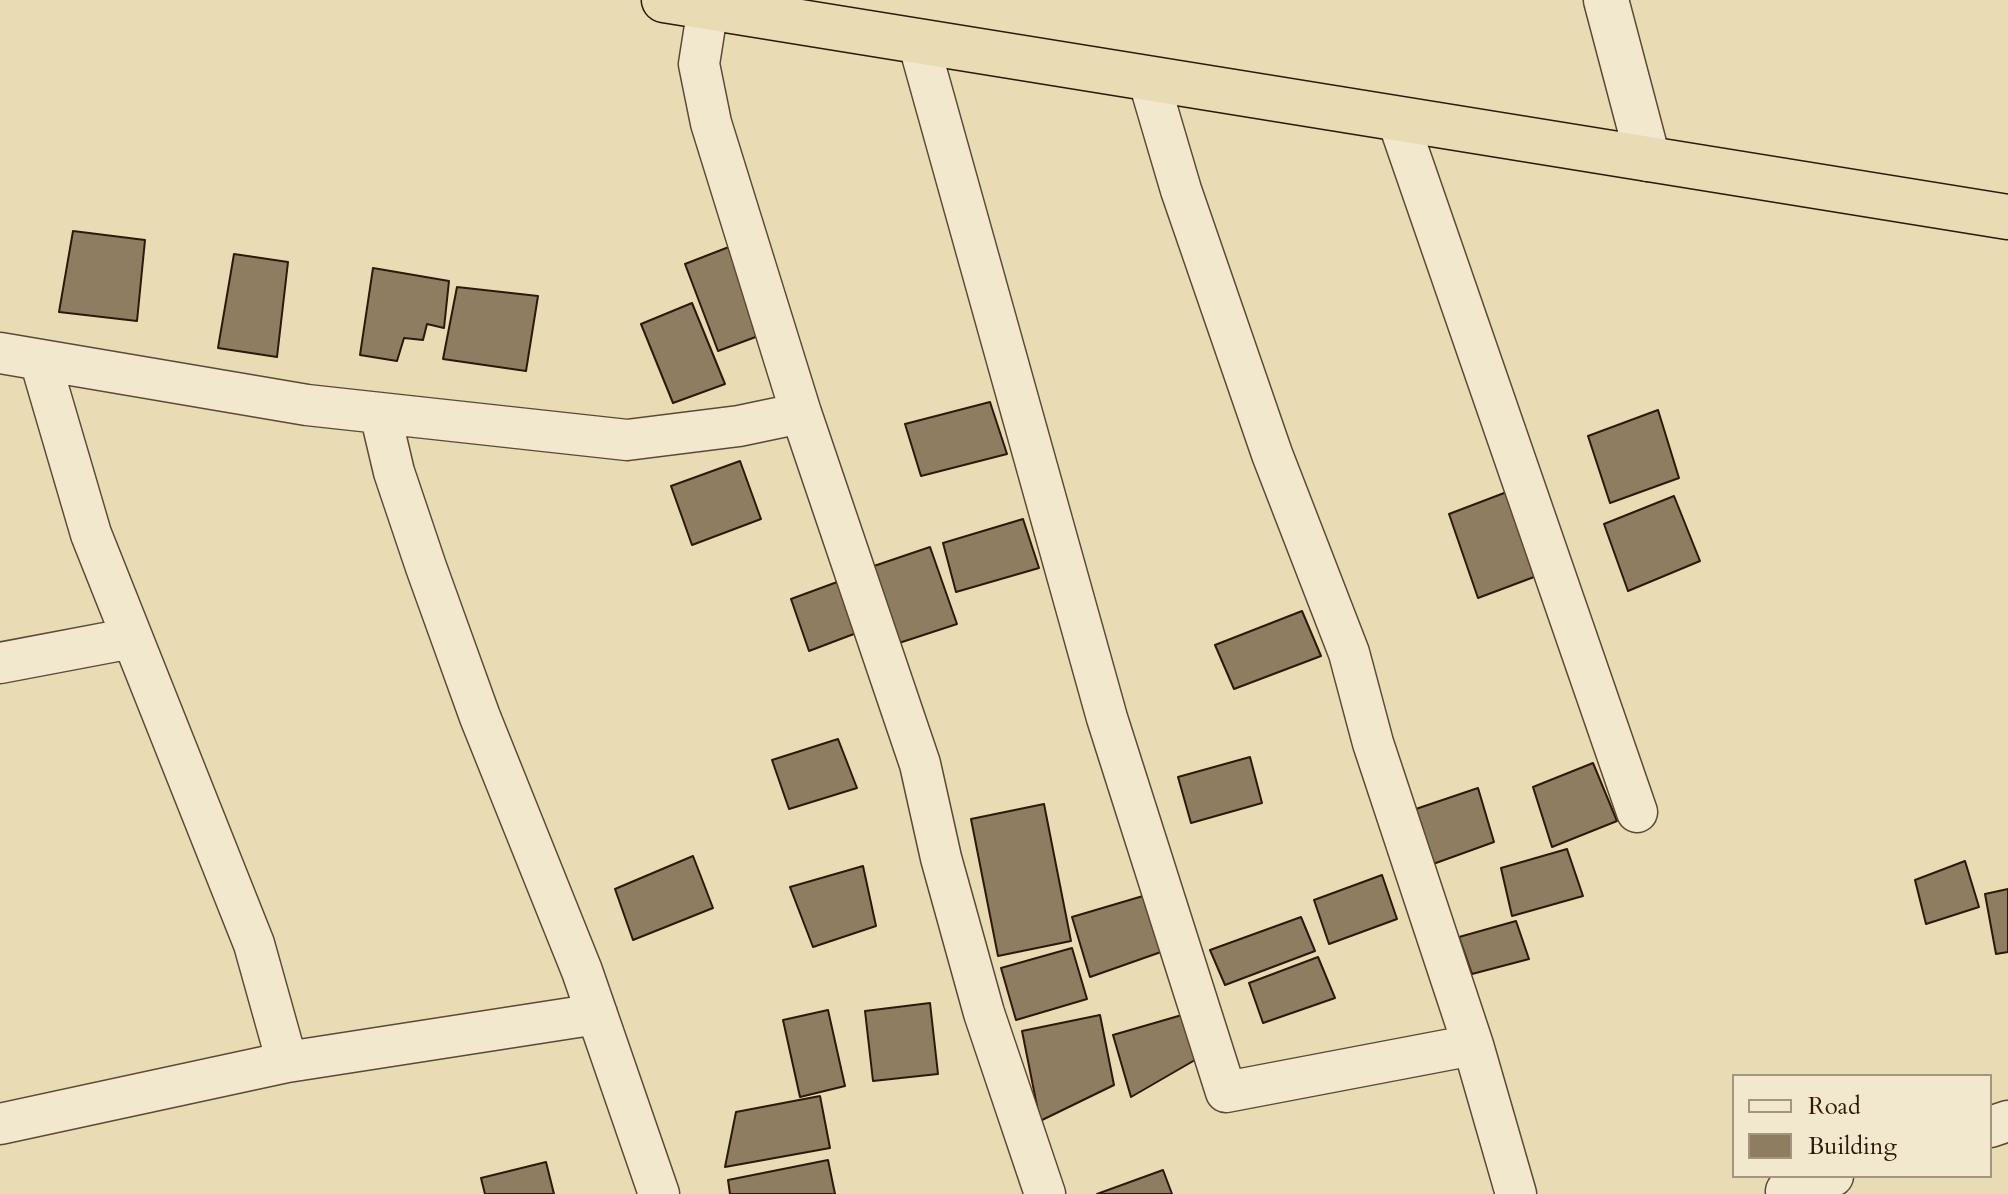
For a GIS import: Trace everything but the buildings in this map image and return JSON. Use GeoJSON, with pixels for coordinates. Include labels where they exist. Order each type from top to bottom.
{"type":"FeatureCollection","features":[{"type":"Feature","properties":{"kind":"highway"},"geometry":{"type":"LineString","coordinates":[[664,0],[2008,217]]}},
{"type":"Feature","properties":{"kind":"street"},"geometry":{"type":"LineString","coordinates":[[1606,0],[1648,159]]}},
{"type":"Feature","properties":{"kind":"street"},"geometry":{"type":"LineString","coordinates":[[708,7],[699,64],[711,123],[801,413],[920,764],[941,858],[984,1013],[1045,1194]]}},
{"type":"Feature","properties":{"kind":"street"},"geometry":{"type":"LineString","coordinates":[[918,41],[1107,718],[1226,1092],[1473,1045]]}},
{"type":"Feature","properties":{"kind":"street"},"geometry":{"type":"LineString","coordinates":[[1148,78],[1181,190],[1272,454],[1349,653],[1373,743],[1473,1045],[1516,1194]]}},
{"type":"Feature","properties":{"kind":"street"},"geometry":{"type":"LineString","coordinates":[[1397,118],[1637,812]]}},
{"type":"Feature","properties":{"kind":"street"},"geometry":{"type":"LineString","coordinates":[[0,353],[307,405],[627,440],[739,426],[801,413]]}},
{"type":"Feature","properties":{"kind":"street"},"geometry":{"type":"LineString","coordinates":[[40,360],[91,534],[193,783],[254,944],[287,1062]]}},
{"type":"Feature","properties":{"kind":"street"},"geometry":{"type":"LineString","coordinates":[[380,413],[394,472],[447,627],[597,1014],[659,1194]]}},
{"type":"Feature","properties":{"kind":"street"},"geometry":{"type":"LineString","coordinates":[[0,663],[132,638]]}},
{"type":"Feature","properties":{"kind":"street"},"geometry":{"type":"LineString","coordinates":[[0,1124],[287,1062],[597,1014]]}},
{"type":"Feature","properties":{"kind":"street"},"geometry":{"type":"LineString","coordinates":[[1786,1191],[1827,1178]]}}]}
